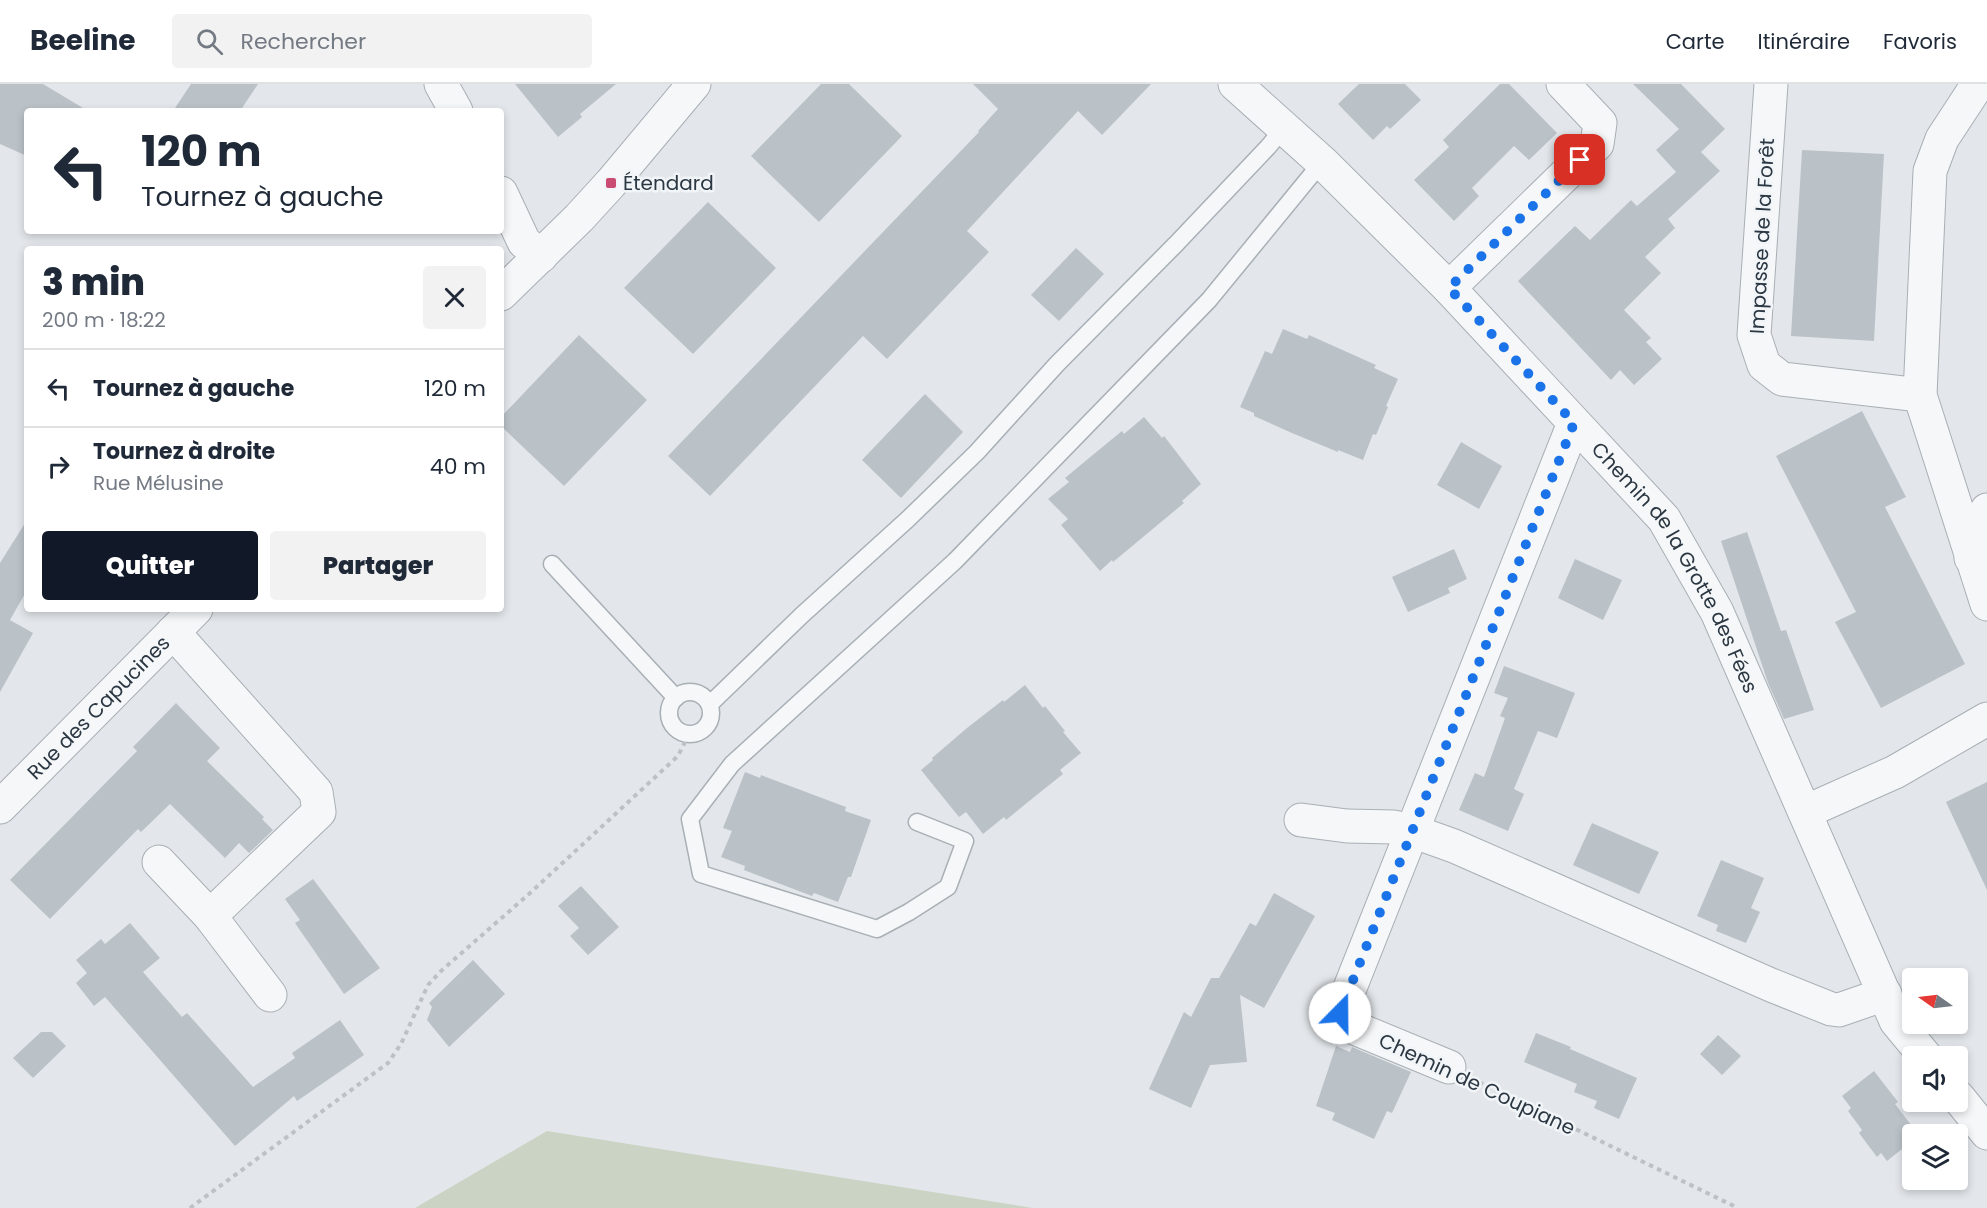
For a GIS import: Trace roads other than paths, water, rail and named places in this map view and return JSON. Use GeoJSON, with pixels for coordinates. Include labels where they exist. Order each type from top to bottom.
{"type":"FeatureCollection","features":[{"type":"Feature","properties":{"kind":"street"},"geometry":{"type":"LineString","coordinates":[[441,84],[454,108]]}},
{"type":"Feature","properties":{"kind":"street"},"geometry":{"type":"LineString","coordinates":[[504,291],[611,183],[694,84]]}},
{"type":"Feature","properties":{"kind":"street","name":"Chemin de la Grotte des Fées"},"geometry":{"type":"LineString","coordinates":[[1235,84],[1322,162],[1449,288],[1664,519],[1717,612],[1896,1021],[1917,1046]]}},
{"type":"Feature","properties":{"kind":"street"},"geometry":{"type":"LineString","coordinates":[[1449,288],[1597,144],[1600,123],[1563,84]]}},
{"type":"Feature","properties":{"kind":"street","name":"Impasse de la Forêt"},"geometry":{"type":"LineString","coordinates":[[1771,84],[1754,335],[1764,365],[1782,379],[1920,395]]}},
{"type":"Feature","properties":{"kind":"street"},"geometry":{"type":"LineString","coordinates":[[1978,84],[1942,139],[1930,171],[1920,395],[1987,604]]}},
{"type":"Feature","properties":{"kind":"street"},"geometry":{"type":"LineString","coordinates":[[504,199],[524,242],[541,256]]}},
{"type":"Feature","properties":{"kind":"street","name":"Chemin de Coupiane"},"geometry":{"type":"LineString","coordinates":[[1449,1067],[1345,1024],[1340,1013],[1574,423]]}},
{"type":"Feature","properties":{"kind":"street"},"geometry":{"type":"LineString","coordinates":[[1971,558],[1987,510]]}},
{"type":"Feature","properties":{"kind":"street","name":"Rue des Capucines"},"geometry":{"type":"LineString","coordinates":[[0,807],[193,612]]}},
{"type":"Feature","properties":{"kind":"street"},"geometry":{"type":"LineString","coordinates":[[173,632],[316,792],[319,813],[210,916]]}},
{"type":"Feature","properties":{"kind":"street"},"geometry":{"type":"LineString","coordinates":[[1805,812],[1895,772],[1987,719]]}},
{"type":"Feature","properties":{"kind":"street"},"geometry":{"type":"LineString","coordinates":[[1301,820],[1347,826],[1395,827],[1412,831],[1454,846],[1831,1009],[1839,1010],[1885,994]]}},
{"type":"Feature","properties":{"kind":"street"},"geometry":{"type":"LineString","coordinates":[[159,862],[210,916],[270,995]]}},
{"type":"Feature","properties":{"kind":"street"},"geometry":{"type":"LineString","coordinates":[[1968,1109],[1987,1133]]}},
{"type":"Feature","properties":{"kind":"lane"},"geometry":{"type":"LineString","coordinates":[[710,704],[977,452],[1057,364],[1191,228],[1284,128]]}},
{"type":"Feature","properties":{"kind":"lane"},"geometry":{"type":"LineString","coordinates":[[917,822],[965,840],[948,887],[878,929],[701,874],[690,819],[732,764],[955,561],[1209,300],[1322,162]]}},
{"type":"Feature","properties":{"kind":"lane"},"geometry":{"type":"LineString","coordinates":[[552,564],[676,698]]}},
{"type":"Feature","properties":{"kind":"lane"},"geometry":{"type":"LineString","coordinates":[[694,692],[706,698],[710,704],[708,724],[696,733],[683,733],[672,723],[670,710],[676,698],[681,694],[694,692]]}},
{"type":"Feature","properties":{"kind":"place","name":"Étendard"},"geometry":{"type":"Point","coordinates":[611,183]}}]}
